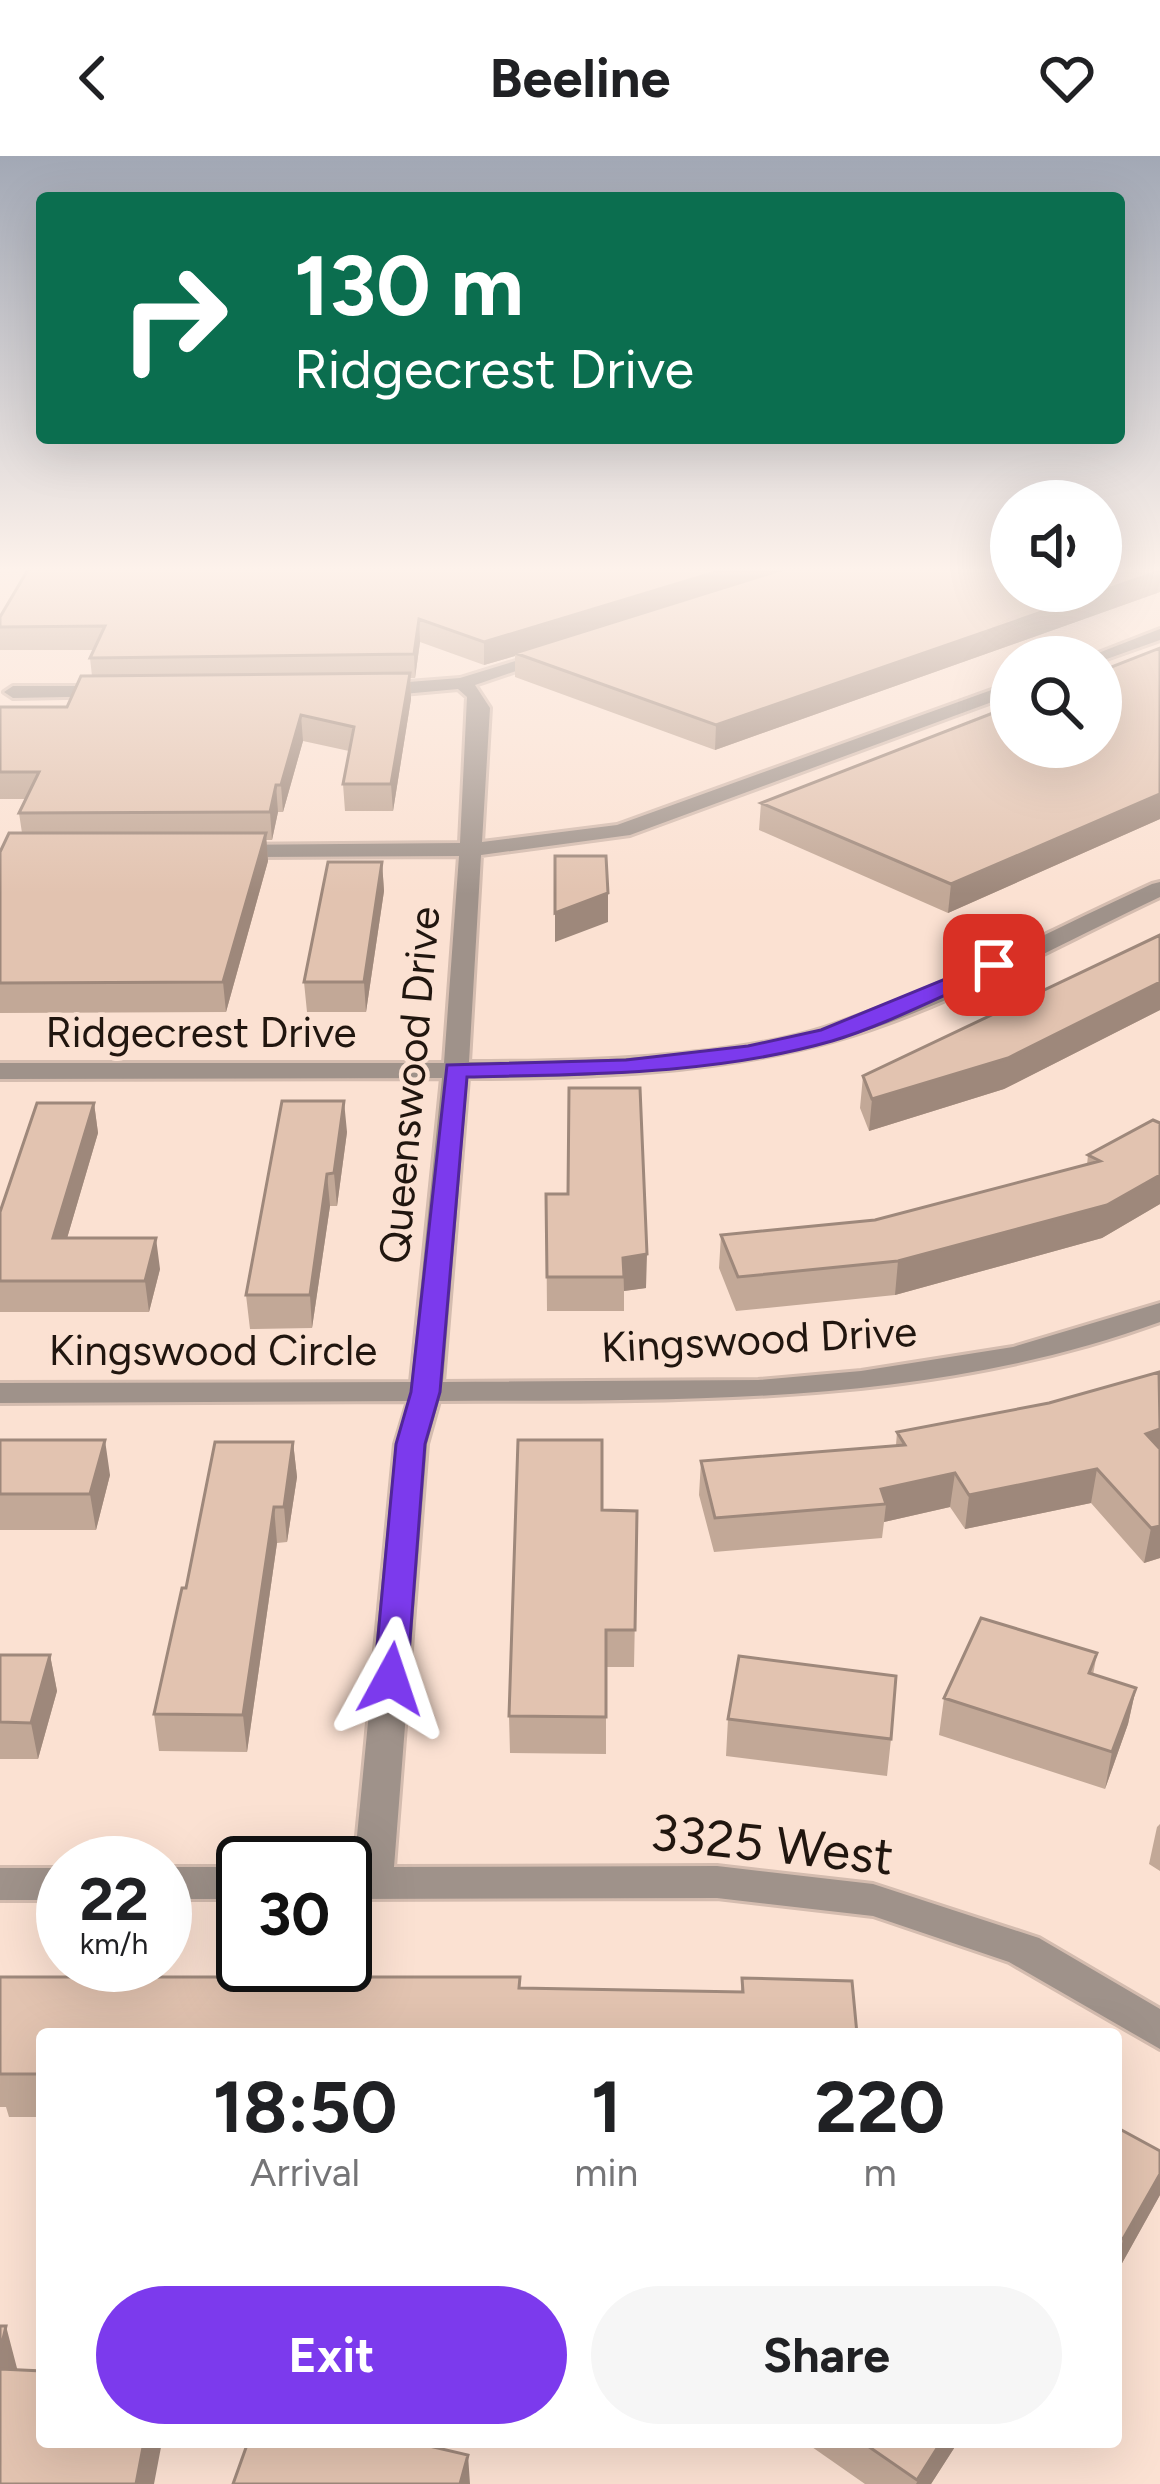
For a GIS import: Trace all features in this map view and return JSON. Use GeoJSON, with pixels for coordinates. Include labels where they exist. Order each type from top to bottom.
{"type":"FeatureCollection","features":[{"type":"Feature","properties":{"kind":"street"},"geometry":{"type":"LineString","coordinates":[[345,691],[462,683],[483,677]]}},
{"type":"Feature","properties":{"kind":"street","name":"Queenswood Drive"},"geometry":{"type":"LineString","coordinates":[[365,1836],[411,1444],[426,1392],[456,1070],[480,708],[476,694],[462,683]]}},
{"type":"Feature","properties":{"kind":"street"},"geometry":{"type":"LineString","coordinates":[[13,692],[132,692]]}},
{"type":"Feature","properties":{"kind":"street"},"geometry":{"type":"LineString","coordinates":[[212,850],[469,850],[555,843],[622,830],[990,697]]}},
{"type":"Feature","properties":{"kind":"street","name":"Ridgecrest Drive"},"geometry":{"type":"LineString","coordinates":[[0,1071],[456,1070],[689,1061],[828,1035],[899,1009],[1160,889]]}},
{"type":"Feature","properties":{"kind":"street","name":"Kingswood Drive"},"geometry":{"type":"LineString","coordinates":[[426,1392],[758,1390],[866,1382],[1010,1358],[1099,1336],[1160,1312]]}},
{"type":"Feature","properties":{"kind":"street","name":"Kingswood Circle"},"geometry":{"type":"LineString","coordinates":[[0,1393],[426,1392]]}},
{"type":"Feature","properties":{"kind":"street","name":"3325 West"},"geometry":{"type":"LineString","coordinates":[[372,1883],[717,1882],[873,1900],[1024,1950],[1160,2031]]}},
{"type":"Feature","properties":{"kind":"street"},"geometry":{"type":"LineString","coordinates":[[0,1884],[36,1884]]}},
{"type":"Feature","properties":{"kind":"building"},"geometry":{"type":"Polygon","coordinates":[[[81,677],[409,677],[391,784],[343,784],[354,727],[301,715],[270,812],[19,813],[39,772],[0,772],[0,707],[67,707],[81,677]]]}},
{"type":"Feature","properties":{"kind":"building"},"geometry":{"type":"Polygon","coordinates":[[[581,677],[855,677],[716,725],[581,677]]]}},
{"type":"Feature","properties":{"kind":"building"},"geometry":{"type":"Polygon","coordinates":[[[1122,677],[1160,677],[1160,794],[951,884],[761,803],[990,714],[990,768],[1122,768],[1122,677]]]}},
{"type":"Feature","properties":{"kind":"building"},"geometry":{"type":"Polygon","coordinates":[[[9,833],[266,833],[223,982],[0,983],[0,852],[9,833]]]}},
{"type":"Feature","properties":{"kind":"building"},"geometry":{"type":"Polygon","coordinates":[[[555,856],[606,856],[608,893],[555,913],[555,856]]]}},
{"type":"Feature","properties":{"kind":"building"},"geometry":{"type":"Polygon","coordinates":[[[328,862],[382,862],[364,982],[304,982],[328,862]]]}},
{"type":"Feature","properties":{"kind":"building"},"geometry":{"type":"Polygon","coordinates":[[[1160,935],[1160,982],[1008,1058],[872,1099],[863,1076],[1160,935]]]}},
{"type":"Feature","properties":{"kind":"building"},"geometry":{"type":"Polygon","coordinates":[[[569,1088],[640,1088],[647,1254],[623,1258],[624,1277],[547,1277],[546,1194],[568,1194],[569,1088]]]}},
{"type":"Feature","properties":{"kind":"building"},"geometry":{"type":"Polygon","coordinates":[[[282,1101],[344,1101],[334,1173],[327,1174],[310,1295],[246,1295],[282,1101]]]}},
{"type":"Feature","properties":{"kind":"building"},"geometry":{"type":"Polygon","coordinates":[[[37,1103],[94,1103],[53,1238],[156,1238],[145,1281],[0,1281],[0,1212],[37,1103]]]}},
{"type":"Feature","properties":{"kind":"building"},"geometry":{"type":"Polygon","coordinates":[[[1153,1120],[1160,1123],[1160,1175],[1107,1205],[898,1261],[738,1277],[721,1235],[875,1220],[1100,1161],[1088,1155],[1153,1120]]]}},
{"type":"Feature","properties":{"kind":"building"},"geometry":{"type":"Polygon","coordinates":[[[1159,1372],[1160,1429],[1146,1434],[1160,1449],[1160,1526],[1151,1528],[1097,1469],[969,1495],[955,1473],[881,1489],[886,1504],[715,1518],[701,1461],[905,1445],[897,1432],[1049,1403],[1159,1372]]]}},
{"type":"Feature","properties":{"kind":"building"},"geometry":{"type":"Polygon","coordinates":[[[0,1440],[105,1440],[90,1494],[0,1494],[0,1440]]]}},
{"type":"Feature","properties":{"kind":"building"},"geometry":{"type":"Polygon","coordinates":[[[518,1440],[602,1440],[602,1510],[637,1511],[635,1630],[606,1630],[606,1717],[509,1716],[518,1440]]]}},
{"type":"Feature","properties":{"kind":"building"},"geometry":{"type":"Polygon","coordinates":[[[215,1442],[293,1442],[284,1507],[274,1507],[243,1715],[154,1714],[182,1588],[186,1588],[215,1442]]]}},
{"type":"Feature","properties":{"kind":"building"},"geometry":{"type":"Polygon","coordinates":[[[981,1618],[1097,1653],[1089,1673],[1136,1688],[1112,1752],[944,1698],[981,1618]]]}},
{"type":"Feature","properties":{"kind":"building"},"geometry":{"type":"Polygon","coordinates":[[[0,1655],[50,1655],[31,1723],[0,1722],[0,1655]]]}},
{"type":"Feature","properties":{"kind":"building"},"geometry":{"type":"Polygon","coordinates":[[[739,1656],[896,1676],[891,1739],[728,1719],[739,1656]]]}},
{"type":"Feature","properties":{"kind":"building"},"geometry":{"type":"Polygon","coordinates":[[[0,1977],[36,1977],[36,1992],[192,1992],[192,1977],[216,1977],[216,1992],[372,1992],[372,1977],[520,1977],[519,1988],[743,1992],[742,1978],[852,1981],[856,2028],[36,2028],[36,2074],[0,2074],[0,1977]]]}},
{"type":"Feature","properties":{"kind":"building"},"geometry":{"type":"Polygon","coordinates":[[[1122,2130],[1160,2151],[1160,2174],[1123,2239],[1122,2130]]]}},
{"type":"Feature","properties":{"kind":"building"},"geometry":{"type":"Polygon","coordinates":[[[0,2369],[36,2371],[36,2448],[143,2448],[136,2484],[0,2484],[0,2369]]]}},
{"type":"Feature","properties":{"kind":"building"},"geometry":{"type":"Polygon","coordinates":[[[246,2448],[438,2448],[468,2455],[460,2484],[233,2484],[246,2448]]]}},
{"type":"Feature","properties":{"kind":"building"},"geometry":{"type":"Polygon","coordinates":[[[871,2448],[937,2448],[917,2480],[871,2448]]]}},
{"type":"Feature","properties":{"kind":"route"},"geometry":{"type":"LineString","coordinates":[[391,1679],[411,1444],[426,1392],[456,1070],[626,1067],[748,1053],[828,1035],[899,1009],[994,965]]}}]}
